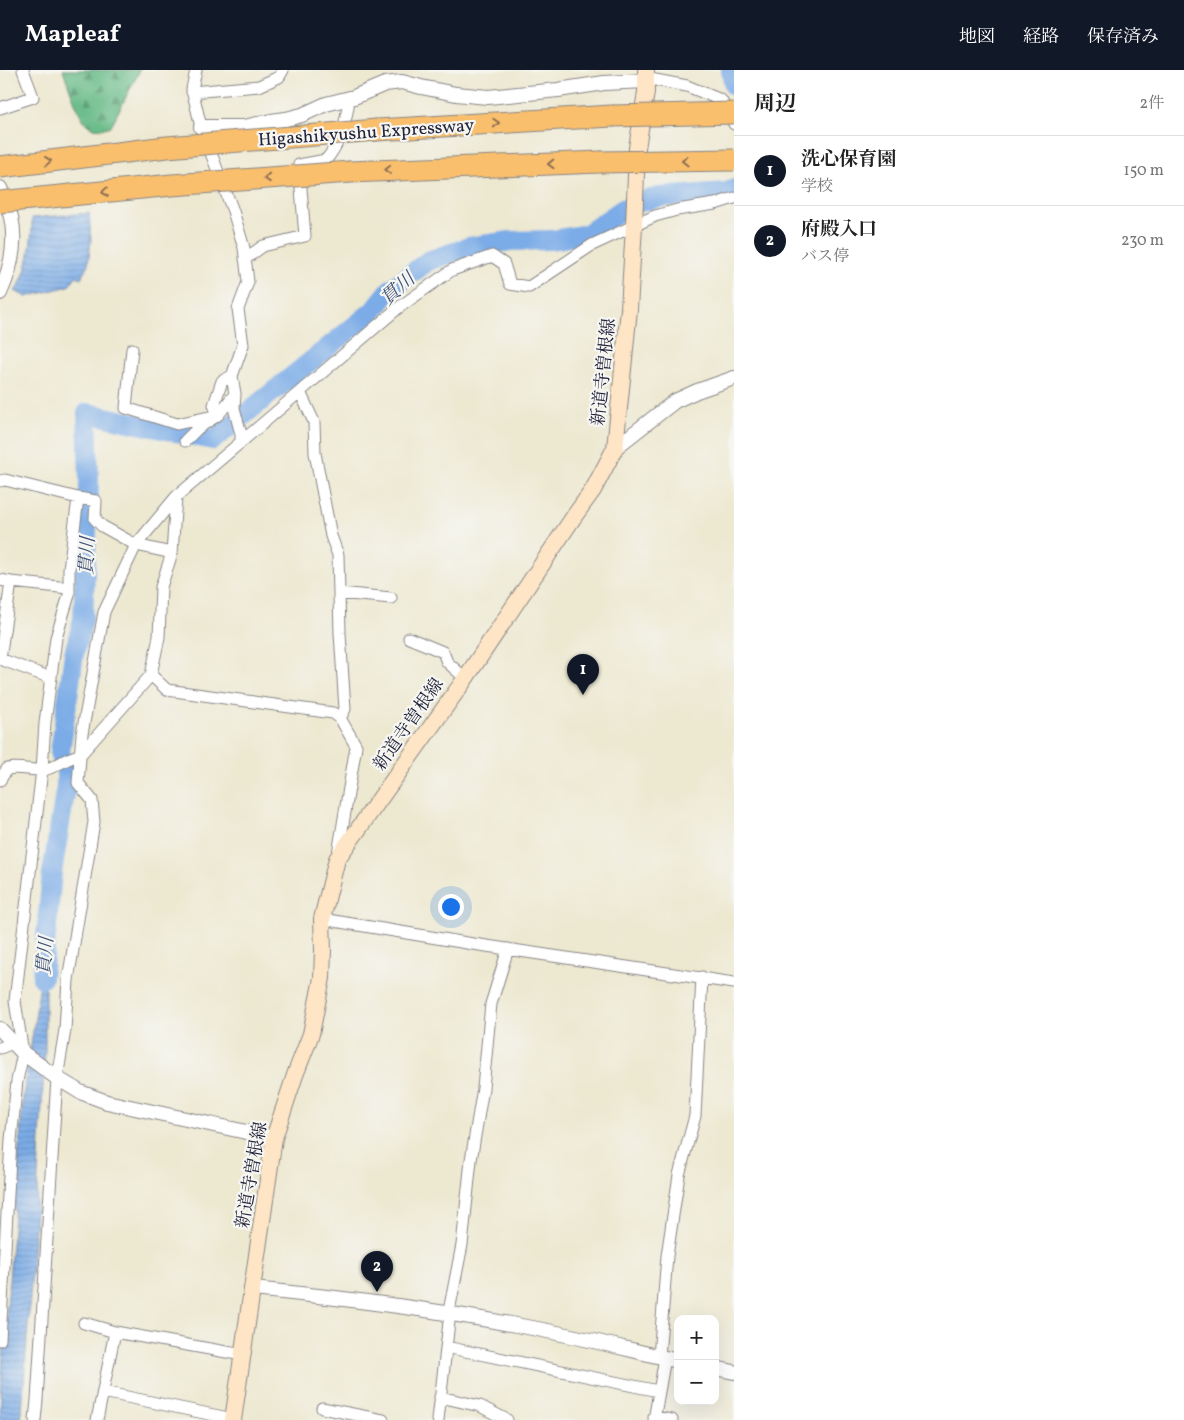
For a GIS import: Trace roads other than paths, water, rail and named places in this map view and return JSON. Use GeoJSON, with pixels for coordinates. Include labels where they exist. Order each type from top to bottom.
{"type":"FeatureCollection","features":[{"type":"Feature","properties":{"kind":"highway","name":"Higashikyushu Expressway"},"geometry":{"type":"LineString","coordinates":[[0,167],[166,147],[377,130],[612,116],[734,113]]}},
{"type":"Feature","properties":{"kind":"highway"},"geometry":{"type":"LineString","coordinates":[[0,202],[172,185],[350,172],[600,162],[734,160]]}},
{"type":"Feature","properties":{"kind":"main road","name":"新道寺曽根線"},"geometry":{"type":"LineString","coordinates":[[233,1420],[274,1138],[311,1034],[322,978],[322,919],[337,859],[465,678],[575,515],[594,490],[615,448],[629,309],[637,148],[646,92],[646,75]]}},
{"type":"Feature","properties":{"kind":"street"},"geometry":{"type":"LineString","coordinates":[[0,108],[33,97],[24,70]]}},
{"type":"Feature","properties":{"kind":"street"},"geometry":{"type":"LineString","coordinates":[[196,70],[192,92],[200,127],[233,211],[246,259],[248,282],[238,310],[243,345],[232,376],[235,394],[234,408],[241,438]]}},
{"type":"Feature","properties":{"kind":"street"},"geometry":{"type":"LineString","coordinates":[[192,92],[259,86],[279,77],[283,70]]}},
{"type":"Feature","properties":{"kind":"street"},"geometry":{"type":"LineString","coordinates":[[200,127],[244,128],[302,114],[385,84],[402,82],[456,94],[488,97],[549,91],[646,75],[650,80],[687,86],[721,100],[734,124]]}},
{"type":"Feature","properties":{"kind":"street"},"geometry":{"type":"LineString","coordinates":[[246,259],[263,246],[305,236],[299,164],[326,160],[335,149],[347,113],[349,98]]}},
{"type":"Feature","properties":{"kind":"street"},"geometry":{"type":"LineString","coordinates":[[0,188],[11,217],[14,237],[9,274],[0,293]]}},
{"type":"Feature","properties":{"kind":"street"},"geometry":{"type":"LineString","coordinates":[[34,1420],[37,1400],[57,1078],[65,1030],[68,980],[94,822],[92,800],[78,783],[77,756],[104,612],[134,544],[176,497],[241,438],[300,392],[398,308],[452,270],[492,256],[504,264],[510,284],[529,287],[592,245],[634,225],[655,216],[677,210],[715,204],[734,198]]}},
{"type":"Feature","properties":{"kind":"street"},"geometry":{"type":"LineString","coordinates":[[132,349],[126,408],[177,424],[218,415]]}},
{"type":"Feature","properties":{"kind":"street"},"geometry":{"type":"LineString","coordinates":[[218,415],[214,405],[222,381],[232,376]]}},
{"type":"Feature","properties":{"kind":"street"},"geometry":{"type":"LineString","coordinates":[[615,448],[674,401],[734,378]]}},
{"type":"Feature","properties":{"kind":"street"},"geometry":{"type":"LineString","coordinates":[[300,392],[314,422],[315,453],[332,536],[338,555],[345,709],[340,718]]}},
{"type":"Feature","properties":{"kind":"street"},"geometry":{"type":"LineString","coordinates":[[185,441],[197,429],[218,415],[235,394]]}},
{"type":"Feature","properties":{"kind":"street"},"geometry":{"type":"LineString","coordinates":[[0,481],[5,480],[96,501],[95,519],[102,526],[134,544],[172,553]]}},
{"type":"Feature","properties":{"kind":"street"},"geometry":{"type":"LineString","coordinates":[[0,780],[7,769],[14,767],[45,769],[77,756],[150,675],[159,637],[161,587],[172,553],[176,497]]}},
{"type":"Feature","properties":{"kind":"street"},"geometry":{"type":"LineString","coordinates":[[0,1340],[4,1182],[11,1140],[17,1081],[23,1053],[15,1001],[45,769],[44,723],[56,638],[70,595],[69,569],[84,499]]}},
{"type":"Feature","properties":{"kind":"street"},"geometry":{"type":"LineString","coordinates":[[51,678],[0,659],[6,581],[70,588]]}},
{"type":"Feature","properties":{"kind":"street"},"geometry":{"type":"LineString","coordinates":[[339,593],[391,598]]}},
{"type":"Feature","properties":{"kind":"street"},"geometry":{"type":"LineString","coordinates":[[409,638],[443,652],[447,662],[465,678]]}},
{"type":"Feature","properties":{"kind":"street"},"geometry":{"type":"LineString","coordinates":[[150,675],[167,690],[333,713],[340,718],[356,746],[337,859]]}},
{"type":"Feature","properties":{"kind":"street"},"geometry":{"type":"LineString","coordinates":[[322,919],[734,983]]}},
{"type":"Feature","properties":{"kind":"street"},"geometry":{"type":"LineString","coordinates":[[438,1420],[450,1306],[462,1245],[471,1160],[483,1088],[491,1004],[508,949]]}},
{"type":"Feature","properties":{"kind":"street"},"geometry":{"type":"LineString","coordinates":[[672,1420],[654,1418],[658,1391],[667,1358],[666,1256],[679,1175],[695,1116],[702,977]]}},
{"type":"Feature","properties":{"kind":"street"},"geometry":{"type":"LineString","coordinates":[[0,1028],[6,1045],[23,1053],[80,1092],[107,1102],[274,1138]]}},
{"type":"Feature","properties":{"kind":"street"},"geometry":{"type":"LineString","coordinates":[[0,1135],[11,1140]]}},
{"type":"Feature","properties":{"kind":"street"},"geometry":{"type":"LineString","coordinates":[[253,1289],[450,1313],[524,1326],[667,1358]]}},
{"type":"Feature","properties":{"kind":"street"},"geometry":{"type":"LineString","coordinates":[[84,1323],[115,1332],[243,1355]]}},
{"type":"Feature","properties":{"kind":"street"},"geometry":{"type":"LineString","coordinates":[[97,1420],[115,1332]]}},
{"type":"Feature","properties":{"kind":"street"},"geometry":{"type":"LineString","coordinates":[[446,1347],[658,1391]]}},
{"type":"Feature","properties":{"kind":"street"},"geometry":{"type":"LineString","coordinates":[[719,1369],[734,1372]]}},
{"type":"Feature","properties":{"kind":"street"},"geometry":{"type":"LineString","coordinates":[[103,1392],[233,1420]]}},
{"type":"Feature","properties":{"kind":"street"},"geometry":{"type":"LineString","coordinates":[[440,1397],[480,1406],[507,1420]]}},
{"type":"Feature","properties":{"kind":"street"},"geometry":{"type":"LineString","coordinates":[[322,1408],[383,1420]]}},
{"type":"Feature","properties":{"kind":"water"},"geometry":{"type":"Polygon","coordinates":[[[89,213],[91,241],[88,264],[81,278],[76,276],[69,286],[26,297],[15,291],[27,266],[32,218],[89,213]]]}},
{"type":"Feature","properties":{"kind":"water"},"geometry":{"type":"Polygon","coordinates":[[[45,951],[45,1050],[22,1412],[21,1420],[0,1420],[23,1098],[45,951]]]}},
{"type":"Feature","properties":{"kind":"waterway","name":"貫川"},"geometry":{"type":"LineString","coordinates":[[731,70],[734,86]]}},
{"type":"Feature","properties":{"kind":"waterway","name":"貫川"},"geometry":{"type":"LineString","coordinates":[[42,978],[52,873],[66,787],[66,771],[60,752],[74,654],[83,619],[89,483],[87,413],[213,440],[373,311],[390,290],[428,261],[469,247],[510,241],[552,240],[587,234],[623,209],[640,202],[659,197],[726,192],[734,189]]}},
{"type":"Feature","properties":{"kind":"place","name":"洗心保育園"},"geometry":{"type":"Point","coordinates":[583,695]}},
{"type":"Feature","properties":{"kind":"place","name":"府殿入口"},"geometry":{"type":"Point","coordinates":[377,1292]}}]}
